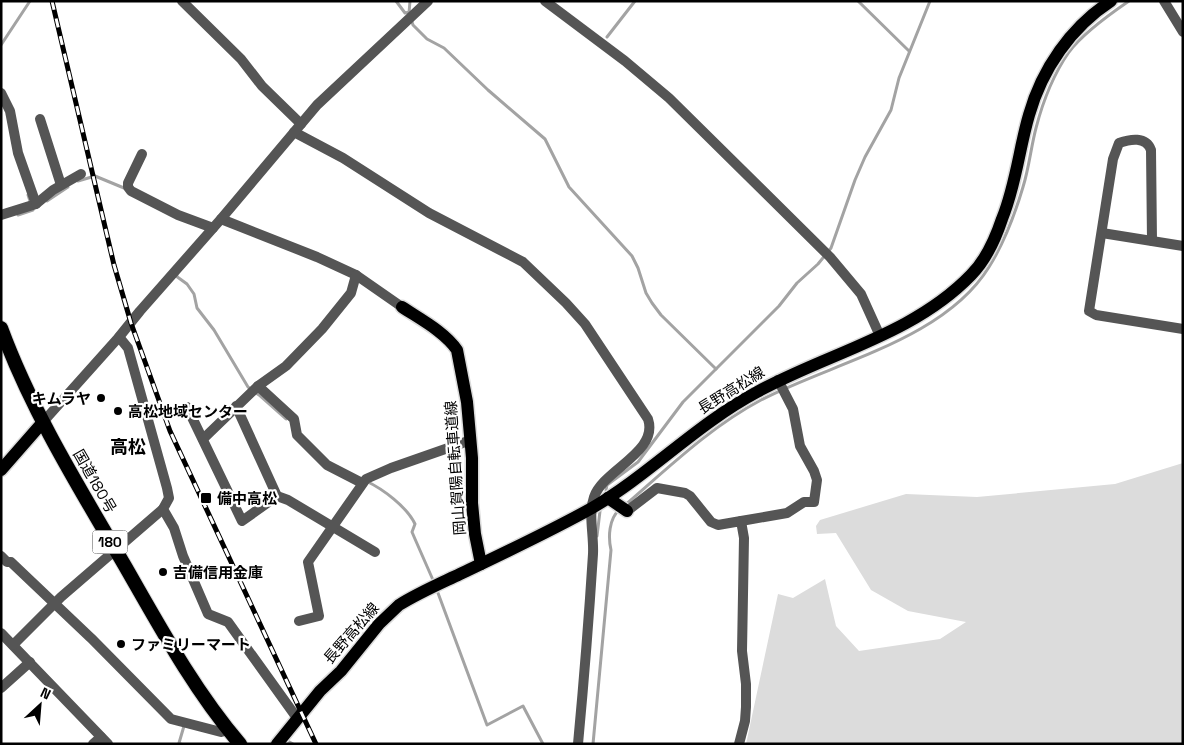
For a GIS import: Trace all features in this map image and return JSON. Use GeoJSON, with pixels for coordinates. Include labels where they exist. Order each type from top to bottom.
{"type":"FeatureCollection","features":[{"type":"Feature","properties":{"kind":"highway","name":"国道180号"},"geometry":{"type":"LineString","coordinates":[[1,328],[43,422],[115,550],[194,683],[240,744]]}},
{"type":"Feature","properties":{"kind":"main road","name":"長野高松線"},"geometry":{"type":"LineString","coordinates":[[277,744],[320,691],[347,664],[392,610],[410,598],[592,507],[619,506],[651,468],[699,429],[735,404],[781,386],[925,313],[947,297],[974,273],[995,238],[1007,208],[1015,181],[1029,114],[1046,73],[1067,40],[1101,7],[1111,1]]}},
{"type":"Feature","properties":{"kind":"main road","name":"岡山賀陽自転車道線"},"geometry":{"type":"LineString","coordinates":[[402,307],[444,336],[457,350],[467,402],[471,440],[472,503],[475,534],[481,564]]}},
{"type":"Feature","properties":{"kind":"main road"},"geometry":{"type":"LineString","coordinates":[[1,470],[43,422]]}},
{"type":"Feature","properties":{"kind":"street"},"geometry":{"type":"LineString","coordinates":[[182,1],[241,58],[297,131],[429,213],[523,262],[585,324],[643,412],[650,426],[649,434],[626,464],[604,480],[594,497],[592,507],[593,558],[578,744]]}},
{"type":"Feature","properties":{"kind":"street"},"geometry":{"type":"LineString","coordinates":[[43,422],[120,337],[140,311],[213,228],[223,220],[317,105],[428,1]]}},
{"type":"Feature","properties":{"kind":"street"},"geometry":{"type":"LineString","coordinates":[[545,1],[625,60],[669,98],[830,257],[861,294],[880,336]]}},
{"type":"Feature","properties":{"kind":"street"},"geometry":{"type":"LineString","coordinates":[[1164,1],[1183,32]]}},
{"type":"Feature","properties":{"kind":"street"},"geometry":{"type":"LineString","coordinates":[[1,93],[10,110],[18,153],[32,205]]}},
{"type":"Feature","properties":{"kind":"street"},"geometry":{"type":"LineString","coordinates":[[40,119],[61,185]]}},
{"type":"Feature","properties":{"kind":"street"},"geometry":{"type":"LineString","coordinates":[[1152,241],[1152,150],[1150,146],[1139,139],[1129,139],[1119,143],[1113,158],[1089,311],[1096,315],[1183,328]]}},
{"type":"Feature","properties":{"kind":"street"},"geometry":{"type":"LineString","coordinates":[[142,154],[128,183],[131,191],[178,215],[213,228]]}},
{"type":"Feature","properties":{"kind":"street"},"geometry":{"type":"LineString","coordinates":[[1,215],[32,205],[81,174]]}},
{"type":"Feature","properties":{"kind":"street"},"geometry":{"type":"LineString","coordinates":[[223,220],[317,257],[356,275],[402,307]]}},
{"type":"Feature","properties":{"kind":"street"},"geometry":{"type":"LineString","coordinates":[[1102,233],[1183,246]]}},
{"type":"Feature","properties":{"kind":"street"},"geometry":{"type":"LineString","coordinates":[[202,439],[255,389],[286,366],[322,329],[350,293],[356,275]]}},
{"type":"Feature","properties":{"kind":"street"},"geometry":{"type":"LineString","coordinates":[[13,645],[61,597],[163,509],[169,498],[128,348],[120,337]]}},
{"type":"Feature","properties":{"kind":"street"},"geometry":{"type":"LineString","coordinates":[[619,506],[657,488],[690,496],[711,522],[718,525],[787,513],[804,502],[814,502],[817,480],[800,446],[793,410],[781,386]]}},
{"type":"Feature","properties":{"kind":"street"},"geometry":{"type":"LineString","coordinates":[[255,389],[294,419],[297,435],[327,465],[364,481]]}},
{"type":"Feature","properties":{"kind":"street"},"geometry":{"type":"LineString","coordinates":[[236,406],[277,496],[288,500],[375,552]]}},
{"type":"Feature","properties":{"kind":"street"},"geometry":{"type":"LineString","coordinates":[[187,407],[242,521],[277,496]]}},
{"type":"Feature","properties":{"kind":"street"},"geometry":{"type":"LineString","coordinates":[[299,621],[319,616],[308,562],[364,481],[391,468],[471,440]]}},
{"type":"Feature","properties":{"kind":"street"},"geometry":{"type":"LineString","coordinates":[[163,509],[174,528],[182,556],[208,614],[228,622],[297,718]]}},
{"type":"Feature","properties":{"kind":"street"},"geometry":{"type":"LineString","coordinates":[[739,744],[745,721],[746,707],[746,684],[742,651],[744,538],[741,521]]}},
{"type":"Feature","properties":{"kind":"street"},"geometry":{"type":"LineString","coordinates":[[1,556],[8,562],[11,562],[92,638],[171,719],[221,732],[228,730]]}},
{"type":"Feature","properties":{"kind":"street"},"geometry":{"type":"LineString","coordinates":[[1,633],[30,662],[101,741]]}},
{"type":"Feature","properties":{"kind":"street"},"geometry":{"type":"LineString","coordinates":[[1,688],[30,662]]}},
{"type":"Feature","properties":{"kind":"shaded area"},"geometry":{"type":"Polygon","coordinates":[[[1183,463],[1183,744],[746,744],[778,594],[793,598],[825,579],[836,626],[859,651],[940,639],[966,622],[908,611],[871,590],[836,533],[817,534],[816,526],[820,520],[906,494],[977,497],[1115,484],[1183,463]]]}},
{"type":"Feature","properties":{"kind":"waterway"},"geometry":{"type":"LineString","coordinates":[[1,45],[30,1]]}},
{"type":"Feature","properties":{"kind":"waterway"},"geometry":{"type":"LineString","coordinates":[[396,1],[405,13],[410,12]]}},
{"type":"Feature","properties":{"kind":"waterway"},"geometry":{"type":"LineString","coordinates":[[410,1],[409,13],[413,25],[427,39],[444,48],[488,90],[545,139],[569,187],[632,256],[646,293],[652,303],[661,315],[716,369]]}},
{"type":"Feature","properties":{"kind":"waterway"},"geometry":{"type":"LineString","coordinates":[[607,37],[635,1]]}},
{"type":"Feature","properties":{"kind":"waterway"},"geometry":{"type":"LineString","coordinates":[[858,1],[909,51]]}},
{"type":"Feature","properties":{"kind":"waterway"},"geometry":{"type":"LineString","coordinates":[[606,490],[607,485],[638,462],[683,402],[779,306],[797,283],[818,264],[831,248],[855,180],[865,157],[891,110],[899,78],[930,1]]}},
{"type":"Feature","properties":{"kind":"waterway"},"geometry":{"type":"LineString","coordinates":[[624,506],[690,449],[742,411],[790,386],[886,347],[945,313],[969,292],[989,267],[1009,228],[1025,180],[1034,135],[1042,108],[1058,70],[1069,52],[1089,31],[1129,1]]}},
{"type":"Feature","properties":{"kind":"waterway"},"geometry":{"type":"LineString","coordinates":[[78,181],[95,176],[124,188]]}},
{"type":"Feature","properties":{"kind":"waterway"},"geometry":{"type":"LineString","coordinates":[[47,201],[68,187]]}},
{"type":"Feature","properties":{"kind":"waterway"},"geometry":{"type":"LineString","coordinates":[[18,215],[33,210],[28,195]]}},
{"type":"Feature","properties":{"kind":"waterway"},"geometry":{"type":"LineString","coordinates":[[177,275],[194,294],[197,308],[214,330],[248,387],[286,419]]}},
{"type":"Feature","properties":{"kind":"waterway"},"geometry":{"type":"LineString","coordinates":[[366,481],[394,499],[411,518],[415,524],[412,532],[433,580]]}},
{"type":"Feature","properties":{"kind":"waterway"},"geometry":{"type":"LineString","coordinates":[[593,744],[611,550],[610,528],[613,518],[619,510]]}},
{"type":"Feature","properties":{"kind":"waterway"},"geometry":{"type":"LineString","coordinates":[[597,536],[600,511]]}},
{"type":"Feature","properties":{"kind":"waterway"},"geometry":{"type":"LineString","coordinates":[[438,593],[487,725],[523,706],[543,744]]}},
{"type":"Feature","properties":{"kind":"waterway"},"geometry":{"type":"LineString","coordinates":[[181,744],[179,743],[184,726]]}},
{"type":"Feature","properties":{"kind":"waterway"},"geometry":{"type":"LineString","coordinates":[[286,740],[293,744]]}},
{"type":"Feature","properties":{"kind":"railway"},"geometry":{"type":"LineString","coordinates":[[52,1],[114,265],[131,323],[170,431],[316,744]]}},
{"type":"Feature","properties":{"kind":"place","name":"キムラヤ"},"geometry":{"type":"Point","coordinates":[101,398]}},
{"type":"Feature","properties":{"kind":"place","name":"高松地域センター"},"geometry":{"type":"Point","coordinates":[118,411]}},
{"type":"Feature","properties":{"kind":"place","name":"備中高松"},"geometry":{"type":"Point","coordinates":[206,498]}},
{"type":"Feature","properties":{"kind":"place","name":"吉備信用金庫"},"geometry":{"type":"Point","coordinates":[163,572]}},
{"type":"Feature","properties":{"kind":"place","name":"ファミリーマート"},"geometry":{"type":"Point","coordinates":[121,644]}},
{"type":"Feature","properties":{"kind":"district","name":"高松"},"geometry":{"type":"Point","coordinates":[128,446]}}]}
